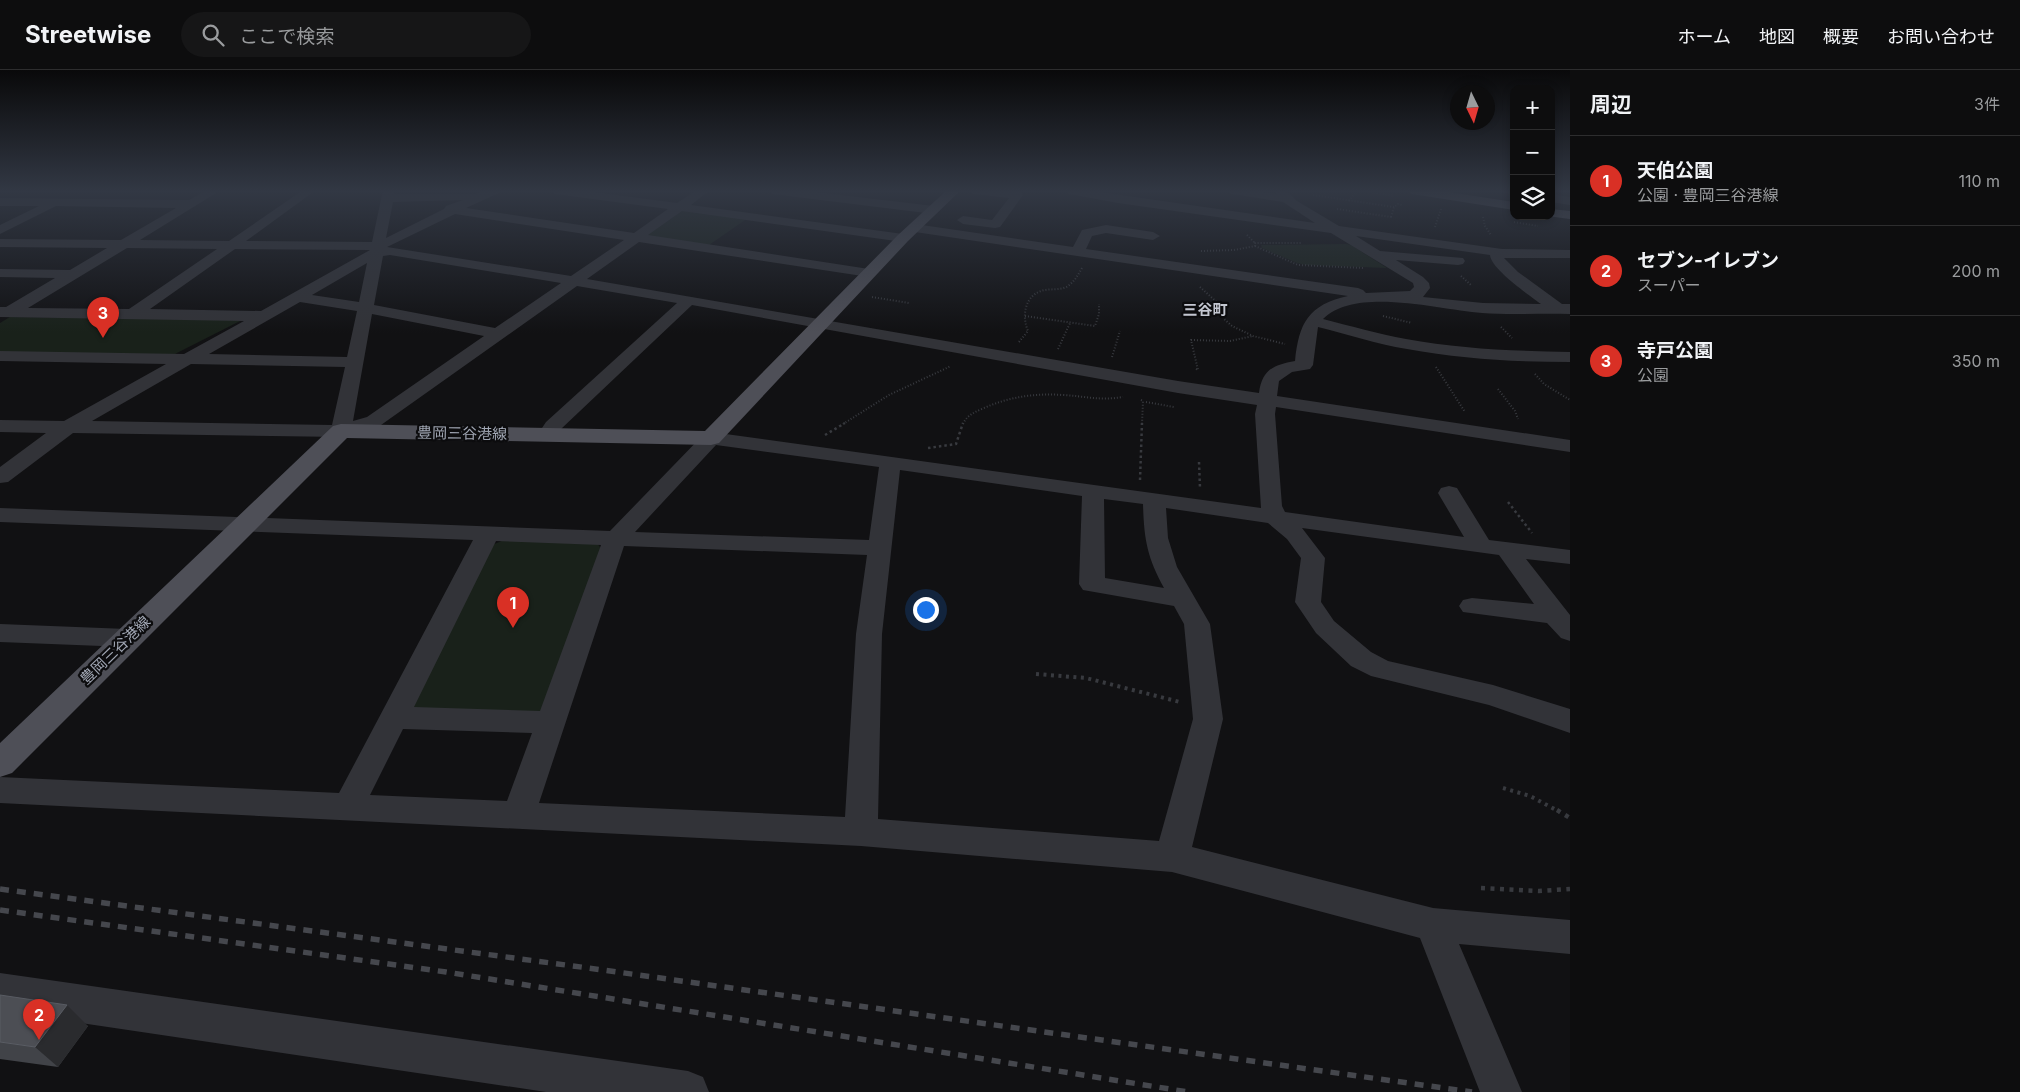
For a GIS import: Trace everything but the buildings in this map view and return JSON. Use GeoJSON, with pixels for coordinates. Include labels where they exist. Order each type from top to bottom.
{"type":"FeatureCollection","features":[{"type":"Feature","properties":{"kind":"main road"},"geometry":{"type":"LineString","coordinates":[[711,438],[819,324],[905,238]]}},
{"type":"Feature","properties":{"kind":"main road","name":"豊岡三谷港線"},"geometry":{"type":"LineString","coordinates":[[0,764],[127,638],[248,524],[341,432],[711,438]]}},
{"type":"Feature","properties":{"kind":"street"},"geometry":{"type":"LineString","coordinates":[[3,314],[135,238]]}},
{"type":"Feature","properties":{"kind":"street"},"geometry":{"type":"LineString","coordinates":[[133,314],[242,238]]}},
{"type":"Feature","properties":{"kind":"street"},"geometry":{"type":"LineString","coordinates":[[341,432],[380,238]]}},
{"type":"Feature","properties":{"kind":"street"},"geometry":{"type":"LineString","coordinates":[[0,477],[67,428],[398,238]]}},
{"type":"Feature","properties":{"kind":"street"},"geometry":{"type":"LineString","coordinates":[[0,426],[341,432],[374,421],[635,238]]}},
{"type":"Feature","properties":{"kind":"street"},"geometry":{"type":"LineString","coordinates":[[640,238],[869,273]]}},
{"type":"Feature","properties":{"kind":"street"},"geometry":{"type":"LineString","coordinates":[[988,238],[1082,258],[1195,270],[1386,297],[1483,308],[1564,309]]}},
{"type":"Feature","properties":{"kind":"street"},"geometry":{"type":"LineString","coordinates":[[1082,258],[1086,238]]}},
{"type":"Feature","properties":{"kind":"street"},"geometry":{"type":"LineString","coordinates":[[1346,238],[1421,283],[1421,291],[1411,296],[1336,303],[1325,309],[1312,321],[1308,330],[1304,365],[1287,368],[1270,379],[1265,414],[1271,506],[1276,518],[1295,534],[1313,558],[1308,602],[1326,627],[1361,659],[1381,670],[1493,695],[1566,719],[1570,722]]}},
{"type":"Feature","properties":{"kind":"street"},"geometry":{"type":"LineString","coordinates":[[1402,238],[1501,254],[1570,254]]}},
{"type":"Feature","properties":{"kind":"street"},"geometry":{"type":"LineString","coordinates":[[0,243],[232,245],[378,249],[689,300],[1050,366],[1268,402],[1478,431],[1570,446]]}},
{"type":"Feature","properties":{"kind":"street"},"geometry":{"type":"LineString","coordinates":[[1373,254],[1474,262],[1501,254]]}},
{"type":"Feature","properties":{"kind":"street"},"geometry":{"type":"LineString","coordinates":[[1501,254],[1514,275],[1564,309]]}},
{"type":"Feature","properties":{"kind":"street"},"geometry":{"type":"LineString","coordinates":[[0,273],[74,274]]}},
{"type":"Feature","properties":{"kind":"street"},"geometry":{"type":"LineString","coordinates":[[296,297],[365,308],[499,334]]}},
{"type":"Feature","properties":{"kind":"street"},"geometry":{"type":"LineString","coordinates":[[548,434],[554,426],[689,300]]}},
{"type":"Feature","properties":{"kind":"street"},"geometry":{"type":"LineString","coordinates":[[3,314],[261,316]]}},
{"type":"Feature","properties":{"kind":"street"},"geometry":{"type":"LineString","coordinates":[[1312,321],[1406,344],[1446,350],[1525,356],[1570,357]]}},
{"type":"Feature","properties":{"kind":"street"},"geometry":{"type":"LineString","coordinates":[[0,356],[356,362]]}},
{"type":"Feature","properties":{"kind":"street"},"geometry":{"type":"LineString","coordinates":[[518,814],[610,548],[617,537],[711,438],[1560,556]]}},
{"type":"Feature","properties":{"kind":"street"},"geometry":{"type":"LineString","coordinates":[[861,832],[869,634],[890,462]]}},
{"type":"Feature","properties":{"kind":"street"},"geometry":{"type":"LineString","coordinates":[[1093,491],[1092,584],[1184,599]]}},
{"type":"Feature","properties":{"kind":"street"},"geometry":{"type":"LineString","coordinates":[[1448,493],[1481,546]]}},
{"type":"Feature","properties":{"kind":"street"},"geometry":{"type":"LineString","coordinates":[[1154,499],[1156,538],[1165,567],[1197,624],[1208,709],[1204,741],[1172,857]]}},
{"type":"Feature","properties":{"kind":"street"},"geometry":{"type":"LineString","coordinates":[[0,515],[879,548]]}},
{"type":"Feature","properties":{"kind":"street"},"geometry":{"type":"LineString","coordinates":[[348,807],[489,532]]}},
{"type":"Feature","properties":{"kind":"street"},"geometry":{"type":"LineString","coordinates":[[1506,549],[1562,624]]}},
{"type":"Feature","properties":{"kind":"street"},"geometry":{"type":"LineString","coordinates":[[1472,606],[1562,624]]}},
{"type":"Feature","properties":{"kind":"street"},"geometry":{"type":"LineString","coordinates":[[0,633],[127,638]]}},
{"type":"Feature","properties":{"kind":"street"},"geometry":{"type":"LineString","coordinates":[[394,718],[550,722]]}},
{"type":"Feature","properties":{"kind":"street"},"geometry":{"type":"LineString","coordinates":[[0,790],[861,832],[1172,857],[1433,925],[1570,937]]}},
{"type":"Feature","properties":{"kind":"street"},"geometry":{"type":"LineString","coordinates":[[1433,925],[1500,1092]]}},
{"type":"Feature","properties":{"kind":"street"},"geometry":{"type":"LineString","coordinates":[[0,992],[592,1085],[688,1092]]}},
{"type":"Feature","properties":{"kind":"path"},"geometry":{"type":"LineString","coordinates":[[1430,242],[1431,238]]}},
{"type":"Feature","properties":{"kind":"path"},"geometry":{"type":"LineString","coordinates":[[1492,238],[1501,254]]}},
{"type":"Feature","properties":{"kind":"path"},"geometry":{"type":"LineString","coordinates":[[1305,243],[1255,243],[1255,246],[1234,250],[1190,251],[1195,270],[1187,274],[1220,305],[1224,319],[1232,326],[1253,336],[1306,348]]}},
{"type":"Feature","properties":{"kind":"path"},"geometry":{"type":"LineString","coordinates":[[1255,246],[1298,265],[1399,270]]}},
{"type":"Feature","properties":{"kind":"path"},"geometry":{"type":"LineString","coordinates":[[1007,358],[1028,331],[1024,311],[1032,296],[1039,292],[1065,288],[1079,275],[1082,258]]}},
{"type":"Feature","properties":{"kind":"path"},"geometry":{"type":"LineString","coordinates":[[849,294],[908,303]]}},
{"type":"Feature","properties":{"kind":"path"},"geometry":{"type":"LineString","coordinates":[[1025,316],[1095,326],[1100,314],[1099,304]]}},
{"type":"Feature","properties":{"kind":"path"},"geometry":{"type":"LineString","coordinates":[[1483,308],[1525,356],[1544,384],[1570,400]]}},
{"type":"Feature","properties":{"kind":"path"},"geometry":{"type":"LineString","coordinates":[[1050,366],[1070,323]]}},
{"type":"Feature","properties":{"kind":"path"},"geometry":{"type":"LineString","coordinates":[[1406,344],[1433,363],[1478,431]]}},
{"type":"Feature","properties":{"kind":"path"},"geometry":{"type":"LineString","coordinates":[[801,450],[860,411],[978,352]]}},
{"type":"Feature","properties":{"kind":"path"},"geometry":{"type":"LineString","coordinates":[[1498,389],[1514,411],[1526,438]]}},
{"type":"Feature","properties":{"kind":"path"},"geometry":{"type":"LineString","coordinates":[[918,466],[921,453],[926,448],[956,444],[964,421],[971,414],[997,402],[1019,396],[1062,395],[1104,400],[1126,396]]}},
{"type":"Feature","properties":{"kind":"path"},"geometry":{"type":"LineString","coordinates":[[1143,401],[1178,408]]}},
{"type":"Feature","properties":{"kind":"path"},"geometry":{"type":"LineString","coordinates":[[1199,462],[1200,506]]}},
{"type":"Feature","properties":{"kind":"path"},"geometry":{"type":"LineString","coordinates":[[1508,502],[1560,556]]}},
{"type":"Feature","properties":{"kind":"path"},"geometry":{"type":"LineString","coordinates":[[1036,674],[1086,678],[1208,709]]}},
{"type":"Feature","properties":{"kind":"path"},"geometry":{"type":"LineString","coordinates":[[1504,788],[1528,794],[1548,803],[1570,818]]}},
{"type":"Feature","properties":{"kind":"path"},"geometry":{"type":"LineString","coordinates":[[1481,888],[1539,891],[1570,890]]}},
{"type":"Feature","properties":{"kind":"shaded area"},"geometry":{"type":"Polygon","coordinates":[[[658,238],[720,238],[709,245],[658,238]]]}},
{"type":"Feature","properties":{"kind":"shaded area"},"geometry":{"type":"Polygon","coordinates":[[[1261,245],[1351,245],[1387,268],[1306,265],[1262,248],[1261,245]]]}},
{"type":"Feature","properties":{"kind":"shaded area"},"geometry":{"type":"Polygon","coordinates":[[[10,317],[242,320],[173,355],[0,353],[0,323],[10,317]]]}},
{"type":"Feature","properties":{"kind":"shaded area"},"geometry":{"type":"Polygon","coordinates":[[[504,540],[597,543],[602,550],[545,711],[421,713],[412,705],[492,545],[504,540]]]}},
{"type":"Feature","properties":{"kind":"railway"},"geometry":{"type":"LineString","coordinates":[[0,889],[603,970],[1472,1092]]}},
{"type":"Feature","properties":{"kind":"railway"},"geometry":{"type":"LineString","coordinates":[[0,910],[446,972],[1188,1092]]}},
{"type":"Feature","properties":{"kind":"place","name":"寺戸公園"},"geometry":{"type":"Point","coordinates":[103,338]}},
{"type":"Feature","properties":{"kind":"place","name":"天伯公園"},"geometry":{"type":"Point","coordinates":[513,628]}},
{"type":"Feature","properties":{"kind":"place","name":"セブン-イレブン"},"geometry":{"type":"Point","coordinates":[39,1040]}},
{"type":"Feature","properties":{"kind":"district","name":"三谷町"},"geometry":{"type":"Point","coordinates":[1205,309]}}]}
